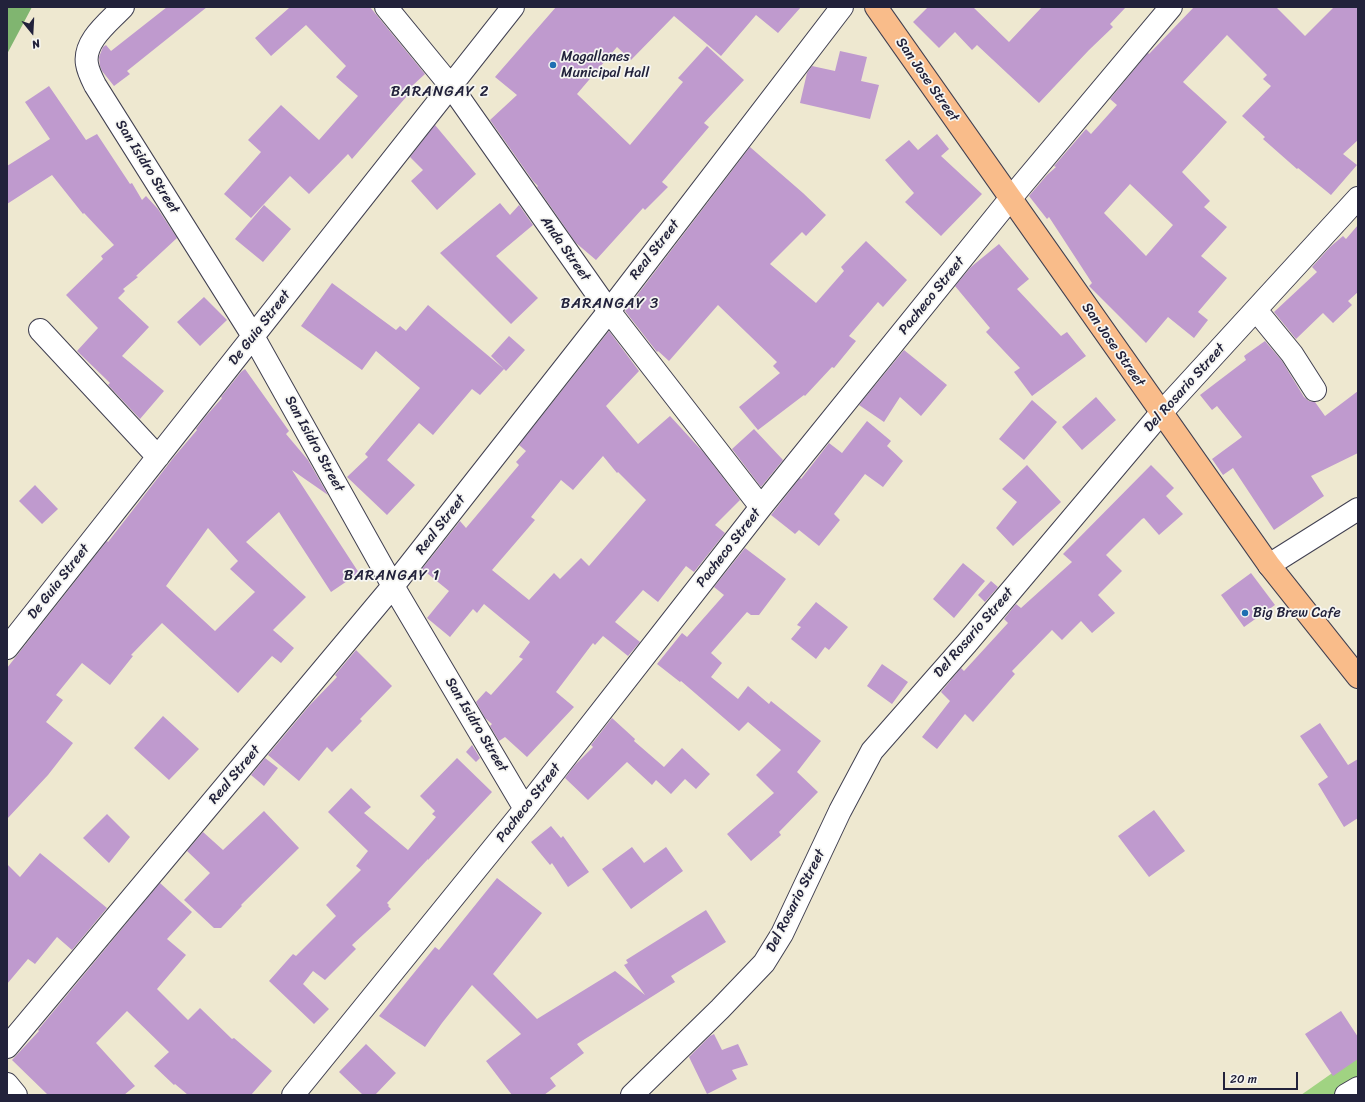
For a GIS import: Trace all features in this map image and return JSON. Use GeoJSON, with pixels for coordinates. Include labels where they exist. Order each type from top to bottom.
{"type":"FeatureCollection","features":[{"type":"Feature","properties":{"kind":"main road","name":"San Jose Street"},"geometry":{"type":"LineString","coordinates":[[876,7],[1161,414],[1269,565],[1358,677]]}},
{"type":"Feature","properties":{"kind":"street","name":"San Isidro Street"},"geometry":{"type":"LineString","coordinates":[[123,7],[101,30],[88,48],[87,65],[95,85],[254,336],[393,586],[525,809]]}},
{"type":"Feature","properties":{"kind":"street","name":"Anda Street"},"geometry":{"type":"LineString","coordinates":[[386,7],[450,85],[608,311],[761,507]]}},
{"type":"Feature","properties":{"kind":"street","name":"De Guia Street"},"geometry":{"type":"LineString","coordinates":[[8,646],[513,7]]}},
{"type":"Feature","properties":{"kind":"street","name":"Real Street"},"geometry":{"type":"LineString","coordinates":[[7,1047],[393,586],[608,311],[842,7]]}},
{"type":"Feature","properties":{"kind":"street","name":"Pacheco Street"},"geometry":{"type":"LineString","coordinates":[[293,1095],[525,809],[761,507],[1010,199],[1171,7]]}},
{"type":"Feature","properties":{"kind":"street","name":"Del Rosario Street"},"geometry":{"type":"LineString","coordinates":[[632,1095],[720,1009],[764,963],[782,934],[840,811],[872,751],[967,643],[1161,414],[1358,198]]}},
{"type":"Feature","properties":{"kind":"street"},"geometry":{"type":"LineString","coordinates":[[1256,310],[1292,354],[1315,390]]}},
{"type":"Feature","properties":{"kind":"street"},"geometry":{"type":"LineString","coordinates":[[40,330],[158,457]]}},
{"type":"Feature","properties":{"kind":"street"},"geometry":{"type":"LineString","coordinates":[[1269,565],[1358,509]]}},
{"type":"Feature","properties":{"kind":"street"},"geometry":{"type":"LineString","coordinates":[[7,1084],[16,1095]]}},
{"type":"Feature","properties":{"kind":"street"},"geometry":{"type":"LineString","coordinates":[[1346,1095],[1358,1088]]}},
{"type":"Feature","properties":{"kind":"green space"},"geometry":{"type":"Polygon","coordinates":[[[7,7],[32,7],[7,54],[7,7]]]}},
{"type":"Feature","properties":{"kind":"green space"},"geometry":{"type":"Polygon","coordinates":[[[1358,1055],[1358,1095],[1301,1095],[1358,1055]]]}},
{"type":"Feature","properties":{"kind":"building"},"geometry":{"type":"Polygon","coordinates":[[[167,7],[207,7],[127,71],[130,74],[114,86],[102,71],[100,66],[99,57],[103,47],[106,45],[111,51],[167,7]]]}},
{"type":"Feature","properties":{"kind":"building"},"geometry":{"type":"Polygon","coordinates":[[[288,7],[370,7],[425,74],[412,86],[414,88],[352,159],[348,154],[309,194],[290,176],[251,218],[224,194],[261,152],[248,140],[281,105],[319,140],[358,96],[336,77],[346,66],[306,25],[271,56],[255,38],[289,8],[288,7]]]}},
{"type":"Feature","properties":{"kind":"building"},"geometry":{"type":"Polygon","coordinates":[[[556,7],[801,7],[778,33],[756,15],[721,56],[674,16],[631,60],[617,47],[577,94],[630,145],[683,82],[678,78],[707,46],[744,80],[704,123],[709,127],[662,182],[668,187],[645,210],[643,208],[596,260],[576,243],[537,187],[538,186],[490,120],[517,95],[495,77],[556,7]]]}},
{"type":"Feature","properties":{"kind":"building"},"geometry":{"type":"Polygon","coordinates":[[[928,7],[973,7],[1009,42],[1042,7],[1126,7],[1110,24],[1113,27],[1039,103],[977,45],[972,50],[955,32],[939,48],[913,22],[928,7]]]}},
{"type":"Feature","properties":{"kind":"building"},"geometry":{"type":"Polygon","coordinates":[[[1194,7],[1276,7],[1305,36],[1334,7],[1358,7],[1358,140],[1343,154],[1357,165],[1331,195],[1298,168],[1297,169],[1263,139],[1265,137],[1242,116],[1271,86],[1263,79],[1267,75],[1227,35],[1183,82],[1227,122],[1182,172],[1210,201],[1204,207],[1227,227],[1201,256],[1227,278],[1198,312],[1208,320],[1194,338],[1168,317],[1146,343],[1089,286],[1092,283],[1049,217],[1047,219],[1029,196],[1056,167],[1054,166],[1086,129],[1091,134],[1117,105],[1110,99],[1148,53],[1149,54],[1194,7]],[[1130,184],[1104,213],[1146,256],[1173,225],[1130,184]]]}},
{"type":"Feature","properties":{"kind":"building"},"geometry":{"type":"Polygon","coordinates":[[[840,51],[867,57],[861,81],[879,85],[870,119],[800,103],[807,73],[812,66],[835,71],[840,51]]]}},
{"type":"Feature","properties":{"kind":"building"},"geometry":{"type":"Polygon","coordinates":[[[49,86],[86,140],[97,134],[130,184],[132,183],[142,200],[146,196],[158,209],[177,238],[136,276],[138,277],[123,289],[125,291],[118,298],[149,327],[122,356],[164,391],[140,419],[108,385],[110,383],[77,351],[98,328],[66,295],[103,259],[101,256],[114,245],[84,213],[83,214],[52,175],[7,204],[7,166],[50,139],[25,102],[49,86]]]}},
{"type":"Feature","properties":{"kind":"building"},"geometry":{"type":"Polygon","coordinates":[[[435,125],[476,174],[437,210],[411,181],[423,170],[410,157],[435,125]]]}},
{"type":"Feature","properties":{"kind":"building"},"geometry":{"type":"Polygon","coordinates":[[[937,134],[949,149],[941,156],[982,194],[941,236],[905,202],[914,193],[885,160],[909,140],[918,150],[937,134]]]}},
{"type":"Feature","properties":{"kind":"building"},"geometry":{"type":"Polygon","coordinates":[[[750,147],[826,215],[806,236],[802,232],[770,264],[816,303],[844,271],[841,267],[866,241],[907,280],[883,307],[878,302],[849,336],[856,341],[834,368],[832,367],[805,396],[804,395],[758,430],[739,407],[780,373],[773,366],[777,362],[718,305],[669,361],[658,351],[657,352],[625,311],[750,147]]]}},
{"type":"Feature","properties":{"kind":"building"},"geometry":{"type":"Polygon","coordinates":[[[500,203],[510,215],[519,205],[533,225],[496,256],[538,298],[511,324],[440,253],[500,203]]]}},
{"type":"Feature","properties":{"kind":"building"},"geometry":{"type":"Polygon","coordinates":[[[264,205],[291,229],[263,262],[235,239],[264,205]]]}},
{"type":"Feature","properties":{"kind":"building"},"geometry":{"type":"Polygon","coordinates":[[[1358,225],[1358,292],[1348,301],[1352,305],[1333,323],[1323,313],[1296,339],[1274,312],[1317,272],[1312,267],[1330,247],[1343,236],[1346,239],[1358,225]]]}},
{"type":"Feature","properties":{"kind":"building"},"geometry":{"type":"Polygon","coordinates":[[[999,244],[1029,279],[1017,289],[1061,336],[1067,332],[1086,356],[1032,396],[1014,372],[1020,368],[986,332],[990,328],[955,286],[971,267],[999,244]]]}},
{"type":"Feature","properties":{"kind":"building"},"geometry":{"type":"Polygon","coordinates":[[[332,283],[396,330],[400,326],[406,331],[428,305],[504,369],[480,395],[472,389],[433,435],[419,423],[387,460],[415,485],[387,515],[347,477],[368,457],[365,454],[420,388],[376,351],[362,370],[301,326],[332,283]]]}},
{"type":"Feature","properties":{"kind":"building"},"geometry":{"type":"Polygon","coordinates":[[[204,297],[227,320],[200,346],[177,322],[204,297]]]}},
{"type":"Feature","properties":{"kind":"building"},"geometry":{"type":"Polygon","coordinates":[[[609,331],[639,371],[606,406],[638,444],[670,416],[704,453],[740,500],[715,525],[725,533],[694,572],[686,566],[658,602],[643,590],[615,622],[640,642],[628,656],[603,636],[595,645],[593,643],[556,692],[574,707],[527,757],[505,737],[499,741],[490,726],[492,724],[485,718],[476,702],[486,691],[491,695],[523,659],[519,657],[530,642],[484,604],[477,613],[473,609],[450,637],[427,618],[449,591],[422,569],[460,521],[466,528],[519,465],[516,462],[526,451],[519,445],[609,331]],[[603,456],[573,490],[561,480],[531,517],[535,520],[492,570],[529,600],[554,573],[560,579],[581,558],[589,566],[646,500],[618,472],[617,473],[603,456]]]}},
{"type":"Feature","properties":{"kind":"building"},"geometry":{"type":"Polygon","coordinates":[[[509,336],[525,350],[506,371],[491,356],[509,336]]]}},
{"type":"Feature","properties":{"kind":"building"},"geometry":{"type":"Polygon","coordinates":[[[1265,341],[1282,361],[1304,397],[1309,401],[1315,402],[1325,416],[1358,391],[1358,453],[1311,476],[1324,496],[1274,530],[1233,468],[1223,475],[1212,459],[1242,437],[1217,406],[1212,410],[1200,395],[1246,360],[1244,356],[1265,341]]]}},
{"type":"Feature","properties":{"kind":"building"},"geometry":{"type":"Polygon","coordinates":[[[904,350],[947,385],[921,416],[900,397],[884,422],[859,405],[904,350]]]}},
{"type":"Feature","properties":{"kind":"building"},"geometry":{"type":"Polygon","coordinates":[[[245,369],[289,431],[286,434],[308,460],[328,495],[292,470],[359,573],[331,592],[279,512],[246,542],[306,597],[273,630],[294,648],[281,663],[272,656],[238,693],[162,623],[131,655],[133,656],[110,685],[82,663],[56,695],[63,700],[46,722],[73,743],[48,775],[7,819],[7,668],[197,430],[196,429],[241,372],[245,369]],[[208,528],[166,586],[215,631],[255,592],[230,569],[238,561],[208,528]]]}},
{"type":"Feature","properties":{"kind":"building"},"geometry":{"type":"Polygon","coordinates":[[[1096,397],[1116,420],[1082,450],[1062,427],[1096,397]]]}},
{"type":"Feature","properties":{"kind":"building"},"geometry":{"type":"Polygon","coordinates":[[[1032,400],[1057,422],[1024,460],[999,439],[1032,400]]]}},
{"type":"Feature","properties":{"kind":"building"},"geometry":{"type":"Polygon","coordinates":[[[867,421],[891,441],[887,446],[903,461],[883,487],[865,474],[834,514],[840,520],[819,546],[799,530],[795,534],[771,515],[829,443],[842,453],[867,421]]]}},
{"type":"Feature","properties":{"kind":"building"},"geometry":{"type":"Polygon","coordinates":[[[754,429],[783,460],[761,487],[732,449],[754,429]]]}},
{"type":"Feature","properties":{"kind":"building"},"geometry":{"type":"Polygon","coordinates":[[[1027,465],[1061,502],[1013,546],[996,528],[1017,502],[1002,489],[1027,465]]]}},
{"type":"Feature","properties":{"kind":"building"},"geometry":{"type":"Polygon","coordinates":[[[1151,465],[1174,488],[1166,496],[1183,514],[1159,535],[1144,518],[1142,519],[1106,555],[1122,571],[1098,595],[1115,613],[1092,633],[1081,621],[1062,640],[1052,630],[1012,671],[1015,674],[973,722],[965,714],[937,749],[922,737],[950,701],[941,692],[961,668],[964,671],[1008,623],[1004,619],[1016,604],[1021,608],[1072,562],[1063,554],[1151,465]]]}},
{"type":"Feature","properties":{"kind":"building"},"geometry":{"type":"Polygon","coordinates":[[[35,485],[58,509],[42,524],[19,501],[35,485]]]}},
{"type":"Feature","properties":{"kind":"building"},"geometry":{"type":"Polygon","coordinates":[[[745,548],[786,579],[759,615],[751,615],[747,612],[711,653],[722,663],[711,677],[738,699],[748,686],[769,704],[771,701],[821,741],[797,772],[818,792],[779,832],[781,835],[751,861],[727,834],[774,793],[756,775],[781,750],[748,722],[739,731],[681,681],[680,682],[657,664],[682,633],[687,637],[724,595],[714,587],[745,548]]]}},
{"type":"Feature","properties":{"kind":"building"},"geometry":{"type":"Polygon","coordinates":[[[963,563],[985,581],[954,618],[933,599],[963,563]]]}},
{"type":"Feature","properties":{"kind":"building"},"geometry":{"type":"Polygon","coordinates":[[[1251,573],[1275,605],[1244,627],[1221,595],[1251,573]]]}},
{"type":"Feature","properties":{"kind":"building"},"geometry":{"type":"Polygon","coordinates":[[[991,581],[998,587],[985,602],[978,595],[991,581]]]}},
{"type":"Feature","properties":{"kind":"building"},"geometry":{"type":"Polygon","coordinates":[[[816,602],[848,627],[829,650],[825,647],[816,659],[791,639],[801,627],[797,625],[816,602]]]}},
{"type":"Feature","properties":{"kind":"building"},"geometry":{"type":"Polygon","coordinates":[[[356,650],[392,686],[360,719],[362,721],[332,752],[327,747],[299,781],[268,755],[309,706],[337,677],[335,675],[356,650]]]}},
{"type":"Feature","properties":{"kind":"building"},"geometry":{"type":"Polygon","coordinates":[[[882,664],[908,682],[892,704],[867,686],[882,664]]]}},
{"type":"Feature","properties":{"kind":"building"},"geometry":{"type":"Polygon","coordinates":[[[163,716],[199,749],[169,780],[134,748],[163,716]]]}},
{"type":"Feature","properties":{"kind":"building"},"geometry":{"type":"Polygon","coordinates":[[[612,718],[635,739],[634,741],[664,767],[682,748],[710,774],[696,789],[685,779],[671,794],[656,780],[652,785],[627,762],[588,800],[565,778],[575,765],[593,747],[591,745],[612,718]]]}},
{"type":"Feature","properties":{"kind":"building"},"geometry":{"type":"Polygon","coordinates":[[[1320,723],[1348,765],[1358,759],[1358,818],[1344,827],[1318,784],[1328,777],[1300,736],[1320,723]]]}},
{"type":"Feature","properties":{"kind":"building"},"geometry":{"type":"Polygon","coordinates":[[[472,745],[480,758],[476,762],[466,752],[472,745]]]}},
{"type":"Feature","properties":{"kind":"building"},"geometry":{"type":"Polygon","coordinates":[[[265,758],[278,768],[264,786],[251,775],[265,758]]]}},
{"type":"Feature","properties":{"kind":"building"},"geometry":{"type":"Polygon","coordinates":[[[457,758],[492,792],[387,903],[391,909],[352,945],[356,949],[325,980],[313,971],[303,984],[329,1009],[314,1024],[269,981],[293,954],[296,956],[336,916],[326,905],[361,870],[356,866],[368,851],[328,812],[351,788],[371,807],[364,813],[408,850],[436,817],[432,814],[435,811],[420,796],[457,758]]]}},
{"type":"Feature","properties":{"kind":"building"},"geometry":{"type":"Polygon","coordinates":[[[1154,810],[1185,851],[1149,877],[1118,836],[1154,810]]]}},
{"type":"Feature","properties":{"kind":"building"},"geometry":{"type":"Polygon","coordinates":[[[264,811],[299,848],[241,905],[242,906],[221,928],[214,928],[184,900],[210,873],[187,851],[203,832],[223,850],[264,811]]]}},
{"type":"Feature","properties":{"kind":"building"},"geometry":{"type":"Polygon","coordinates":[[[107,814],[130,837],[109,863],[83,838],[107,814]]]}},
{"type":"Feature","properties":{"kind":"building"},"geometry":{"type":"Polygon","coordinates":[[[551,826],[561,838],[563,836],[589,872],[568,887],[552,863],[550,865],[531,842],[551,826]]]}},
{"type":"Feature","properties":{"kind":"building"},"geometry":{"type":"Polygon","coordinates":[[[632,847],[644,863],[666,847],[683,871],[631,909],[602,869],[632,847]]]}},
{"type":"Feature","properties":{"kind":"building"},"geometry":{"type":"Polygon","coordinates":[[[40,853],[107,908],[72,950],[57,937],[35,964],[28,959],[7,984],[7,864],[20,877],[40,853]]]}},
{"type":"Feature","properties":{"kind":"building"},"geometry":{"type":"Polygon","coordinates":[[[497,878],[542,913],[493,974],[537,1019],[615,971],[645,995],[624,965],[628,963],[626,960],[706,910],[726,942],[671,976],[675,982],[577,1044],[584,1053],[550,1078],[556,1086],[544,1095],[512,1095],[486,1061],[521,1034],[472,985],[425,1047],[379,1016],[435,947],[439,950],[497,878]]]}},
{"type":"Feature","properties":{"kind":"building"},"geometry":{"type":"Polygon","coordinates":[[[160,883],[192,912],[167,939],[186,955],[157,989],[188,1020],[200,1008],[232,1039],[234,1038],[272,1071],[251,1095],[188,1095],[175,1084],[174,1085],[154,1066],[169,1052],[127,1011],[96,1043],[135,1086],[124,1095],[48,1095],[12,1060],[39,1031],[38,1030],[160,883]]]}},
{"type":"Feature","properties":{"kind":"building"},"geometry":{"type":"Polygon","coordinates":[[[1341,1011],[1358,1037],[1358,1059],[1333,1076],[1305,1034],[1341,1011]]]}},
{"type":"Feature","properties":{"kind":"building"},"geometry":{"type":"Polygon","coordinates":[[[714,1034],[722,1050],[738,1044],[748,1065],[732,1070],[737,1079],[707,1094],[689,1057],[710,1036],[714,1034]]]}},
{"type":"Feature","properties":{"kind":"building"},"geometry":{"type":"Polygon","coordinates":[[[366,1044],[396,1073],[375,1095],[363,1095],[339,1072],[366,1044]]]}},
{"type":"Feature","properties":{"kind":"place","name":"Magallanes Municipal Hall"},"geometry":{"type":"Point","coordinates":[553,65]}},
{"type":"Feature","properties":{"kind":"place","name":"Big Brew Cafe"},"geometry":{"type":"Point","coordinates":[1245,613]}},
{"type":"Feature","properties":{"kind":"district","name":"BARANGAY 2"},"geometry":{"type":"Point","coordinates":[440,92]}},
{"type":"Feature","properties":{"kind":"district","name":"BARANGAY 3"},"geometry":{"type":"Point","coordinates":[610,304]}},
{"type":"Feature","properties":{"kind":"district","name":"BARANGAY 1"},"geometry":{"type":"Point","coordinates":[392,576]}}]}
